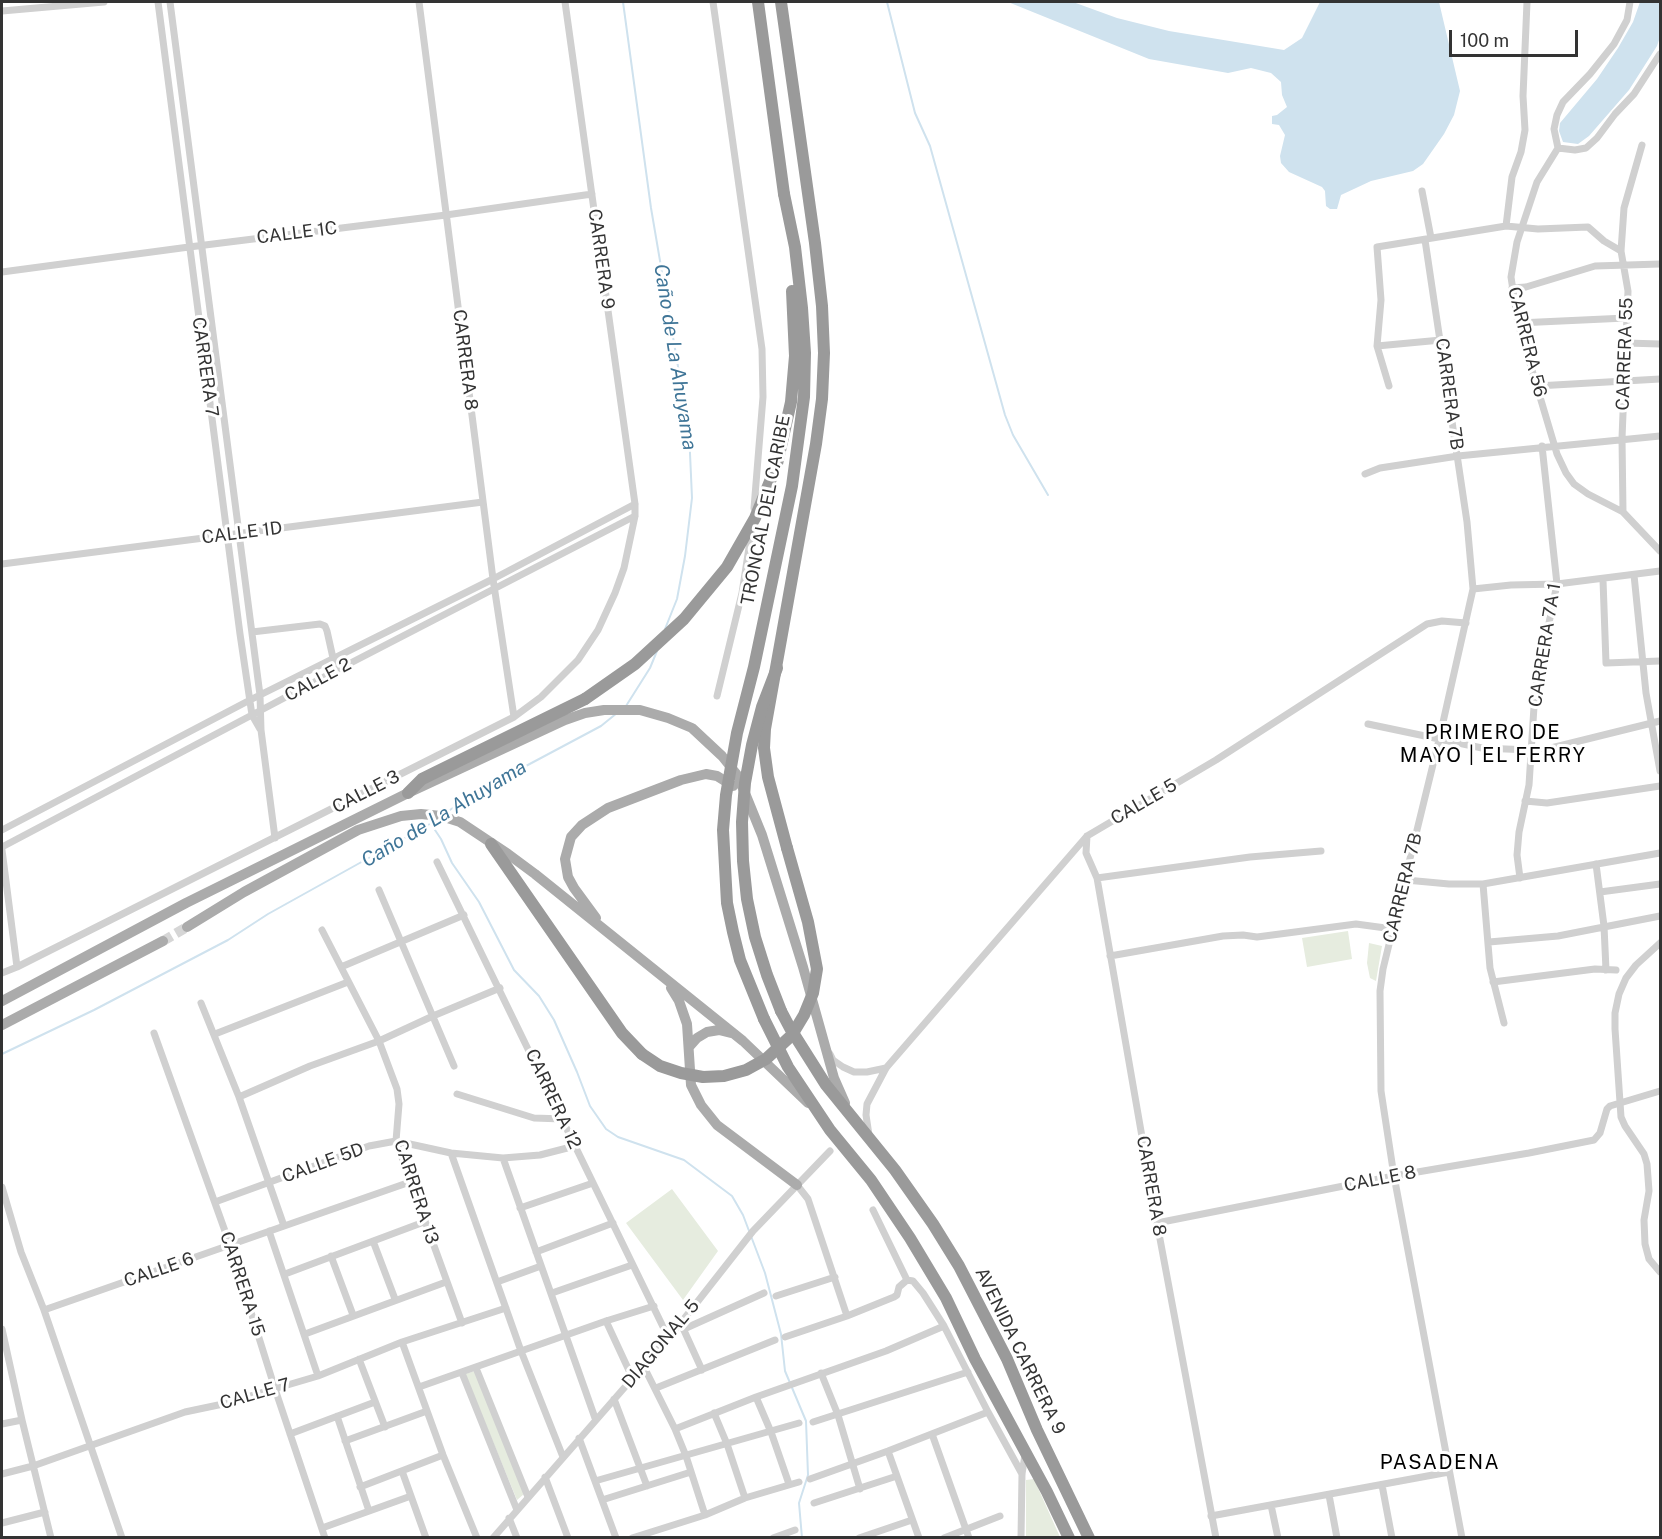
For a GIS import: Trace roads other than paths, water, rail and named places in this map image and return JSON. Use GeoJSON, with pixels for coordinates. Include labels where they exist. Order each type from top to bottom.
{"type":"FeatureCollection","features":[{"type":"Feature","properties":{"kind":"highway","name":"TRONCAL DEL CARIBE"},"geometry":{"type":"LineString","coordinates":[[758,2],[802,308],[805,352],[804,397],[792,486],[754,667],[737,733],[726,795],[723,830],[727,903],[740,960],[764,1019],[788,1067],[830,1130]]}},
{"type":"Feature","properties":{"kind":"highway","name":"TRONCAL DEL CARIBE"},"geometry":{"type":"LineString","coordinates":[[781,2],[815,243],[822,306],[824,353],[822,399],[816,444],[777,668],[762,707],[752,745],[745,783],[742,822],[746,890],[755,937],[766,975],[781,1011]]}},
{"type":"Feature","properties":{"kind":"highway"},"geometry":{"type":"LineString","coordinates":[[408,793],[422,779],[585,699],[619,676],[652,650],[699,603],[737,551],[770,484],[787,423],[795,356],[794,309],[784,194]]}},
{"type":"Feature","properties":{"kind":"highway"},"geometry":{"type":"LineString","coordinates":[[491,844],[622,1033],[642,1054],[660,1066],[692,1076],[724,1076],[746,1070],[766,1059],[784,1044],[798,1026],[813,993],[817,969],[814,945],[768,777],[764,748],[765,729],[777,668]]}},
{"type":"Feature","properties":{"kind":"highway","name":"AVENIDA CARRERA 9"},"geometry":{"type":"LineString","coordinates":[[781,1011],[826,1085],[872,1140],[933,1224],[980,1303],[1089,1538]]}},
{"type":"Feature","properties":{"kind":"highway"},"geometry":{"type":"LineString","coordinates":[[830,1130],[871,1180],[910,1238],[946,1298],[975,1359],[1069,1538]]}},
{"type":"Feature","properties":{"kind":"main road"},"geometry":{"type":"LineString","coordinates":[[2,1001],[186,903],[408,793],[565,720],[585,713],[604,710],[639,710],[692,728],[722,756],[738,776],[762,836],[803,967],[834,1078],[850,1116]]}},
{"type":"Feature","properties":{"kind":"main road"},"geometry":{"type":"LineString","coordinates":[[606,932],[568,877],[565,859],[571,837],[582,825],[608,808],[681,780],[706,774],[727,781],[745,795]]}},
{"type":"Feature","properties":{"kind":"main road"},"geometry":{"type":"LineString","coordinates":[[187,927],[244,892],[358,830],[387,820],[421,814],[441,816],[460,822],[535,874],[743,1041],[805,1099],[830,1130]]}},
{"type":"Feature","properties":{"kind":"main road"},"geometry":{"type":"LineString","coordinates":[[2,1025],[163,941]]}},
{"type":"Feature","properties":{"kind":"main road"},"geometry":{"type":"LineString","coordinates":[[666,981],[679,1001],[687,1024],[691,1085],[700,1105],[717,1125],[797,1185]]}},
{"type":"Feature","properties":{"kind":"main road"},"geometry":{"type":"LineString","coordinates":[[689,1047],[707,1032],[719,1030],[731,1033]]}},
{"type":"Feature","properties":{"kind":"street"},"geometry":{"type":"LineString","coordinates":[[2,11],[104,2]]}},
{"type":"Feature","properties":{"kind":"street","name":"CARRERA 7"},"geometry":{"type":"LineString","coordinates":[[158,2],[252,715],[261,730]]}},
{"type":"Feature","properties":{"kind":"street","name":"CARRERA 7"},"geometry":{"type":"LineString","coordinates":[[170,2],[262,710],[261,730],[275,838]]}},
{"type":"Feature","properties":{"kind":"street","name":"CARRERA 8"},"geometry":{"type":"LineString","coordinates":[[419,2],[493,579],[514,717]]}},
{"type":"Feature","properties":{"kind":"street","name":"CARRERA 9"},"geometry":{"type":"LineString","coordinates":[[565,2],[635,516]]}},
{"type":"Feature","properties":{"kind":"street"},"geometry":{"type":"LineString","coordinates":[[713,2],[762,349],[762,406],[750,544],[742,593],[719,693]]}},
{"type":"Feature","properties":{"kind":"street"},"geometry":{"type":"LineString","coordinates":[[1506,226],[1512,177],[1521,152],[1525,130],[1523,96],[1527,2]]}},
{"type":"Feature","properties":{"kind":"street"},"geometry":{"type":"LineString","coordinates":[[1630,2],[1627,20],[1614,44],[1563,102],[1554,129],[1558,148],[1575,150],[1586,148],[1597,138],[1634,94],[1660,54]]}},
{"type":"Feature","properties":{"kind":"street","name":"CARRERA 55"},"geometry":{"type":"LineString","coordinates":[[1623,512],[1622,438],[1628,291],[1621,251],[1624,208],[1642,146]]}},
{"type":"Feature","properties":{"kind":"street","name":"CARRERA 56"},"geometry":{"type":"LineString","coordinates":[[1558,148],[1537,182],[1521,227],[1513,261],[1512,288],[1518,323],[1554,445],[1566,473],[1574,484],[1588,494],[1623,512]]}},
{"type":"Feature","properties":{"kind":"street","name":"CARRERA 7B"},"geometry":{"type":"LineString","coordinates":[[1422,191],[1428,214],[1428,239],[1467,522],[1473,589],[1380,991],[1381,1091],[1394,1176],[1462,1538]]}},
{"type":"Feature","properties":{"kind":"street","name":"CALLE 1C"},"geometry":{"type":"LineString","coordinates":[[2,272],[447,215],[592,194]]}},
{"type":"Feature","properties":{"kind":"street"},"geometry":{"type":"LineString","coordinates":[[1389,386],[1377,346],[1381,300],[1376,248],[1379,246],[1506,226],[1538,229],[1588,227],[1604,241],[1621,251]]}},
{"type":"Feature","properties":{"kind":"street"},"geometry":{"type":"LineString","coordinates":[[1512,288],[1595,266],[1660,264]]}},
{"type":"Feature","properties":{"kind":"street"},"geometry":{"type":"LineString","coordinates":[[1518,323],[1626,318]]}},
{"type":"Feature","properties":{"kind":"street"},"geometry":{"type":"LineString","coordinates":[[1377,346],[1441,340]]}},
{"type":"Feature","properties":{"kind":"street"},"geometry":{"type":"LineString","coordinates":[[1626,343],[1660,344]]}},
{"type":"Feature","properties":{"kind":"street"},"geometry":{"type":"LineString","coordinates":[[1537,386],[1660,379]]}},
{"type":"Feature","properties":{"kind":"street"},"geometry":{"type":"LineString","coordinates":[[1365,474],[1380,468],[1458,456],[1660,436]]}},
{"type":"Feature","properties":{"kind":"street","name":"CARRERA 7A 1"},"geometry":{"type":"LineString","coordinates":[[1520,878],[1517,855],[1519,832],[1529,785],[1535,691],[1557,584],[1542,447]]}},
{"type":"Feature","properties":{"kind":"street","name":"CALLE 1D"},"geometry":{"type":"LineString","coordinates":[[2,564],[483,502]]}},
{"type":"Feature","properties":{"kind":"street","name":"CALLE 2"},"geometry":{"type":"LineString","coordinates":[[2,830],[250,700],[493,579],[635,504]]}},
{"type":"Feature","properties":{"kind":"street"},"geometry":{"type":"LineString","coordinates":[[1623,512],[1660,550]]}},
{"type":"Feature","properties":{"kind":"street","name":"CALLE 2"},"geometry":{"type":"LineString","coordinates":[[2,849],[339,669],[635,516]]}},
{"type":"Feature","properties":{"kind":"street","name":"CALLE 3"},"geometry":{"type":"LineString","coordinates":[[2,973],[514,717],[541,697],[578,660],[598,630],[624,568],[635,516]]}},
{"type":"Feature","properties":{"kind":"street"},"geometry":{"type":"LineString","coordinates":[[1473,589],[1603,580],[1660,571]]}},
{"type":"Feature","properties":{"kind":"street"},"geometry":{"type":"LineString","coordinates":[[1634,575],[1642,661],[1660,771]]}},
{"type":"Feature","properties":{"kind":"street"},"geometry":{"type":"LineString","coordinates":[[1603,580],[1605,660],[1608,664],[1660,661]]}},
{"type":"Feature","properties":{"kind":"street","name":"CALLE 5"},"geometry":{"type":"LineString","coordinates":[[872,1140],[867,1129],[867,1104],[886,1068],[1087,836],[1216,760],[1427,624],[1442,621],[1466,623]]}},
{"type":"Feature","properties":{"kind":"street"},"geometry":{"type":"LineString","coordinates":[[252,632],[320,624],[325,626],[333,658],[339,669]]}},
{"type":"Feature","properties":{"kind":"street"},"geometry":{"type":"LineString","coordinates":[[1368,724],[1493,749],[1530,750],[1551,748],[1660,721]]}},
{"type":"Feature","properties":{"kind":"street"},"geometry":{"type":"LineString","coordinates":[[1526,801],[1547,803],[1660,786]]}},
{"type":"Feature","properties":{"kind":"street","name":"CARRERA 8"},"geometry":{"type":"LineString","coordinates":[[1087,836],[1086,853],[1097,878],[1157,1223],[1216,1538]]}},
{"type":"Feature","properties":{"kind":"street"},"geometry":{"type":"LineString","coordinates":[[2,849],[17,967]]}},
{"type":"Feature","properties":{"kind":"street"},"geometry":{"type":"LineString","coordinates":[[1097,878],[1250,857],[1321,851]]}},
{"type":"Feature","properties":{"kind":"street"},"geometry":{"type":"LineString","coordinates":[[1406,880],[1483,884],[1660,853]]}},
{"type":"Feature","properties":{"kind":"street","name":"CARRERA 12"},"geometry":{"type":"LineString","coordinates":[[437,862],[668,1337]]}},
{"type":"Feature","properties":{"kind":"street"},"geometry":{"type":"LineString","coordinates":[[1596,864],[1604,927],[1606,970]]}},
{"type":"Feature","properties":{"kind":"street"},"geometry":{"type":"LineString","coordinates":[[1483,884],[1490,968],[1504,1023]]}},
{"type":"Feature","properties":{"kind":"street"},"geometry":{"type":"LineString","coordinates":[[1600,892],[1660,884]]}},
{"type":"Feature","properties":{"kind":"street"},"geometry":{"type":"LineString","coordinates":[[379,890],[454,1066]]}},
{"type":"Feature","properties":{"kind":"street"},"geometry":{"type":"LineString","coordinates":[[340,967],[464,915]]}},
{"type":"Feature","properties":{"kind":"street"},"geometry":{"type":"LineString","coordinates":[[1489,942],[1558,936],[1660,916]]}},
{"type":"Feature","properties":{"kind":"street"},"geometry":{"type":"LineString","coordinates":[[1110,956],[1223,936],[1257,937],[1356,924],[1393,929]]}},
{"type":"Feature","properties":{"kind":"street","name":"CARRERA 13"},"geometry":{"type":"LineString","coordinates":[[322,930],[379,1041],[397,1089],[399,1104],[396,1141],[462,1323]]}},
{"type":"Feature","properties":{"kind":"street"},"geometry":{"type":"LineString","coordinates":[[1660,943],[1626,978],[1619,994],[1615,1013],[1621,1117],[1647,1164],[1649,1191],[1644,1220],[1645,1244],[1649,1259],[1660,1272]]}},
{"type":"Feature","properties":{"kind":"street"},"geometry":{"type":"LineString","coordinates":[[1493,982],[1594,969],[1616,970]]}},
{"type":"Feature","properties":{"kind":"street"},"geometry":{"type":"LineString","coordinates":[[215,1034],[348,982]]}},
{"type":"Feature","properties":{"kind":"street"},"geometry":{"type":"LineString","coordinates":[[239,1097],[310,1066],[379,1041],[500,988]]}},
{"type":"Feature","properties":{"kind":"street"},"geometry":{"type":"LineString","coordinates":[[201,1004],[239,1097],[284,1226]]}},
{"type":"Feature","properties":{"kind":"street","name":"CARRERA 15"},"geometry":{"type":"LineString","coordinates":[[154,1033],[230,1245],[325,1538]]}},
{"type":"Feature","properties":{"kind":"street"},"geometry":{"type":"LineString","coordinates":[[823,1042],[833,1060],[843,1067],[867,1072],[886,1068]]}},
{"type":"Feature","properties":{"kind":"street"},"geometry":{"type":"LineString","coordinates":[[1621,1104],[1660,1091]]}},
{"type":"Feature","properties":{"kind":"street"},"geometry":{"type":"LineString","coordinates":[[457,1094],[534,1118],[563,1119]]}},
{"type":"Feature","properties":{"kind":"street","name":"CALLE 8"},"geometry":{"type":"LineString","coordinates":[[1157,1223],[1394,1176],[1594,1140],[1600,1133],[1607,1109],[1610,1106],[1621,1104]]}},
{"type":"Feature","properties":{"kind":"street","name":"CALLE 5D"},"geometry":{"type":"LineString","coordinates":[[214,1202],[369,1146],[396,1141],[451,1153],[503,1158],[540,1155],[576,1146]]}},
{"type":"Feature","properties":{"kind":"street","name":"DIAGONAL 5"},"geometry":{"type":"LineString","coordinates":[[493,1538],[595,1418],[668,1337],[682,1326],[753,1231],[830,1151]]}},
{"type":"Feature","properties":{"kind":"street"},"geometry":{"type":"LineString","coordinates":[[451,1153],[521,1351],[563,1457]]}},
{"type":"Feature","properties":{"kind":"street"},"geometry":{"type":"LineString","coordinates":[[503,1158],[595,1418]]}},
{"type":"Feature","properties":{"kind":"street","name":"CALLE 6"},"geometry":{"type":"LineString","coordinates":[[44,1310],[410,1182]]}},
{"type":"Feature","properties":{"kind":"street"},"geometry":{"type":"LineString","coordinates":[[520,1208],[593,1183]]}},
{"type":"Feature","properties":{"kind":"street"},"geometry":{"type":"LineString","coordinates":[[797,1185],[808,1199],[847,1316]]}},
{"type":"Feature","properties":{"kind":"street"},"geometry":{"type":"LineString","coordinates":[[2,1187],[21,1252],[44,1310],[122,1538]]}},
{"type":"Feature","properties":{"kind":"street"},"geometry":{"type":"LineString","coordinates":[[873,1210],[910,1280],[923,1293],[944,1326],[1022,1474]]}},
{"type":"Feature","properties":{"kind":"street"},"geometry":{"type":"LineString","coordinates":[[285,1274],[424,1222]]}},
{"type":"Feature","properties":{"kind":"street"},"geometry":{"type":"LineString","coordinates":[[536,1252],[613,1223]]}},
{"type":"Feature","properties":{"kind":"street"},"geometry":{"type":"LineString","coordinates":[[269,1231],[318,1376]]}},
{"type":"Feature","properties":{"kind":"street"},"geometry":{"type":"LineString","coordinates":[[374,1241],[395,1299]]}},
{"type":"Feature","properties":{"kind":"street"},"geometry":{"type":"LineString","coordinates":[[332,1256],[353,1315]]}},
{"type":"Feature","properties":{"kind":"street"},"geometry":{"type":"LineString","coordinates":[[552,1293],[632,1265]]}},
{"type":"Feature","properties":{"kind":"street"},"geometry":{"type":"LineString","coordinates":[[497,1282],[541,1266]]}},
{"type":"Feature","properties":{"kind":"street"},"geometry":{"type":"LineString","coordinates":[[776,1296],[835,1277]]}},
{"type":"Feature","properties":{"kind":"street"},"geometry":{"type":"LineString","coordinates":[[785,1337],[847,1316],[897,1295],[899,1287],[910,1280]]}},
{"type":"Feature","properties":{"kind":"street"},"geometry":{"type":"LineString","coordinates":[[305,1334],[446,1281]]}},
{"type":"Feature","properties":{"kind":"street"},"geometry":{"type":"LineString","coordinates":[[702,1370],[682,1326],[764,1293]]}},
{"type":"Feature","properties":{"kind":"street"},"geometry":{"type":"LineString","coordinates":[[419,1387],[654,1306]]}},
{"type":"Feature","properties":{"kind":"street","name":"CALLE 7"},"geometry":{"type":"LineString","coordinates":[[2,1474],[33,1466],[185,1412],[223,1404],[318,1376],[402,1342],[506,1308]]}},
{"type":"Feature","properties":{"kind":"street"},"geometry":{"type":"LineString","coordinates":[[606,1321],[632,1377]]}},
{"type":"Feature","properties":{"kind":"street"},"geometry":{"type":"LineString","coordinates":[[675,1429],[756,1397],[886,1351],[944,1326]]}},
{"type":"Feature","properties":{"kind":"street"},"geometry":{"type":"LineString","coordinates":[[2,1329],[51,1538]]}},
{"type":"Feature","properties":{"kind":"street"},"geometry":{"type":"LineString","coordinates":[[656,1388],[775,1340]]}},
{"type":"Feature","properties":{"kind":"street"},"geometry":{"type":"LineString","coordinates":[[402,1342],[443,1455],[477,1538]]}},
{"type":"Feature","properties":{"kind":"street"},"geometry":{"type":"LineString","coordinates":[[359,1359],[385,1427]]}},
{"type":"Feature","properties":{"kind":"street"},"geometry":{"type":"LineString","coordinates":[[644,1365],[686,1456],[705,1515]]}},
{"type":"Feature","properties":{"kind":"street"},"geometry":{"type":"LineString","coordinates":[[476,1368],[528,1497]]}},
{"type":"Feature","properties":{"kind":"street"},"geometry":{"type":"LineString","coordinates":[[462,1372],[516,1510]]}},
{"type":"Feature","properties":{"kind":"street"},"geometry":{"type":"LineString","coordinates":[[813,1422],[968,1372]]}},
{"type":"Feature","properties":{"kind":"street"},"geometry":{"type":"LineString","coordinates":[[821,1374],[838,1415],[860,1489]]}},
{"type":"Feature","properties":{"kind":"street"},"geometry":{"type":"LineString","coordinates":[[756,1397],[789,1484]]}},
{"type":"Feature","properties":{"kind":"street"},"geometry":{"type":"LineString","coordinates":[[614,1399],[647,1486]]}},
{"type":"Feature","properties":{"kind":"street"},"geometry":{"type":"LineString","coordinates":[[290,1434],[375,1402]]}},
{"type":"Feature","properties":{"kind":"street"},"geometry":{"type":"LineString","coordinates":[[345,1441],[428,1412]]}},
{"type":"Feature","properties":{"kind":"street"},"geometry":{"type":"LineString","coordinates":[[810,1479],[988,1412]]}},
{"type":"Feature","properties":{"kind":"street"},"geometry":{"type":"LineString","coordinates":[[714,1413],[728,1444],[745,1498]]}},
{"type":"Feature","properties":{"kind":"street"},"geometry":{"type":"LineString","coordinates":[[337,1416],[369,1511]]}},
{"type":"Feature","properties":{"kind":"street"},"geometry":{"type":"LineString","coordinates":[[2,1424],[22,1420]]}},
{"type":"Feature","properties":{"kind":"street"},"geometry":{"type":"LineString","coordinates":[[595,1481],[799,1424]]}},
{"type":"Feature","properties":{"kind":"street"},"geometry":{"type":"LineString","coordinates":[[932,1434],[969,1538]]}},
{"type":"Feature","properties":{"kind":"street"},"geometry":{"type":"LineString","coordinates":[[579,1438],[616,1538]]}},
{"type":"Feature","properties":{"kind":"street"},"geometry":{"type":"LineString","coordinates":[[888,1451],[919,1538]]}},
{"type":"Feature","properties":{"kind":"street"},"geometry":{"type":"LineString","coordinates":[[1021,1538],[1022,1474],[1025,1452]]}},
{"type":"Feature","properties":{"kind":"street"},"geometry":{"type":"LineString","coordinates":[[360,1487],[443,1455]]}},
{"type":"Feature","properties":{"kind":"street"},"geometry":{"type":"LineString","coordinates":[[402,1471],[426,1538]]}},
{"type":"Feature","properties":{"kind":"street"},"geometry":{"type":"LineString","coordinates":[[602,1500],[691,1472]]}},
{"type":"Feature","properties":{"kind":"street"},"geometry":{"type":"LineString","coordinates":[[1211,1516],[1449,1472]]}},
{"type":"Feature","properties":{"kind":"street"},"geometry":{"type":"LineString","coordinates":[[814,1503],[897,1476]]}},
{"type":"Feature","properties":{"kind":"street"},"geometry":{"type":"LineString","coordinates":[[545,1477],[568,1538]]}},
{"type":"Feature","properties":{"kind":"street"},"geometry":{"type":"LineString","coordinates":[[632,1538],[705,1515],[745,1498],[799,1482]]}},
{"type":"Feature","properties":{"kind":"street"},"geometry":{"type":"LineString","coordinates":[[1383,1485],[1392,1538]]}},
{"type":"Feature","properties":{"kind":"street"},"geometry":{"type":"LineString","coordinates":[[1329,1495],[1337,1538]]}},
{"type":"Feature","properties":{"kind":"street"},"geometry":{"type":"LineString","coordinates":[[322,1528],[411,1496]]}},
{"type":"Feature","properties":{"kind":"street"},"geometry":{"type":"LineString","coordinates":[[1271,1506],[1278,1538]]}},
{"type":"Feature","properties":{"kind":"street"},"geometry":{"type":"LineString","coordinates":[[2,1523],[45,1512]]}},
{"type":"Feature","properties":{"kind":"street"},"geometry":{"type":"LineString","coordinates":[[944,1538],[1000,1516]]}},
{"type":"Feature","properties":{"kind":"street"},"geometry":{"type":"LineString","coordinates":[[509,1518],[517,1538]]}},
{"type":"Feature","properties":{"kind":"street"},"geometry":{"type":"LineString","coordinates":[[859,1538],[879,1534],[912,1520]]}},
{"type":"Feature","properties":{"kind":"street"},"geometry":{"type":"LineString","coordinates":[[662,1529],[665,1538]]}},
{"type":"Feature","properties":{"kind":"street"},"geometry":{"type":"LineString","coordinates":[[772,1538],[795,1530]]}},
{"type":"Feature","properties":{"kind":"water"},"geometry":{"type":"Polygon","coordinates":[[[1008,2],[1073,2],[1117,18],[1169,31],[1284,50],[1302,38],[1320,2],[1439,2],[1460,91],[1454,115],[1423,164],[1413,171],[1371,181],[1341,195],[1337,209],[1330,209],[1326,206],[1325,191],[1322,187],[1289,172],[1281,163],[1280,156],[1285,135],[1279,125],[1272,124],[1272,116],[1287,107],[1282,95],[1281,82],[1271,73],[1251,68],[1228,73],[1149,59],[1008,2]]]}},
{"type":"Feature","properties":{"kind":"water"},"geometry":{"type":"Polygon","coordinates":[[[1640,2],[1660,2],[1660,37],[1657,46],[1629,90],[1589,136],[1578,144],[1563,142],[1559,131],[1560,123],[1597,79],[1618,48],[1633,22],[1640,2]]]}},
{"type":"Feature","properties":{"kind":"waterway","name":"Caño de La Ahuyama"},"geometry":{"type":"LineString","coordinates":[[623,2],[651,208],[689,431],[692,498],[685,556],[677,599],[665,629]]}},
{"type":"Feature","properties":{"kind":"waterway"},"geometry":{"type":"LineString","coordinates":[[887,2],[915,113],[930,146],[1005,415],[1013,435],[1048,495]]}},
{"type":"Feature","properties":{"kind":"waterway","name":"Caño de La Ahuyama"},"geometry":{"type":"LineString","coordinates":[[626,706],[650,668],[657,651]]}},
{"type":"Feature","properties":{"kind":"waterway","name":"Caño de La Ahuyama"},"geometry":{"type":"LineString","coordinates":[[444,814],[482,788],[601,726],[617,713]]}},
{"type":"Feature","properties":{"kind":"waterway","name":"Caño de La Ahuyama"},"geometry":{"type":"LineString","coordinates":[[2,1054],[94,1010],[228,940],[268,914],[437,820]]}},
{"type":"Feature","properties":{"kind":"waterway"},"geometry":{"type":"LineString","coordinates":[[431,824],[452,863],[479,902],[514,970],[539,996],[554,1020],[590,1106],[606,1129],[618,1137],[684,1160],[732,1196],[743,1215],[765,1273],[781,1334],[785,1371],[806,1421],[808,1475],[799,1503],[802,1538]]}},
{"type":"Feature","properties":{"kind":"tunnel"},"geometry":{"type":"LineString","coordinates":[[163,941],[187,927]]}},
{"type":"Feature","properties":{"kind":"district","name":"PRIMERO DE MAYO | EL FERRY"},"geometry":{"type":"Point","coordinates":[1493,744]}},
{"type":"Feature","properties":{"kind":"district","name":"PASADENA"},"geometry":{"type":"Point","coordinates":[1440,1463]}}]}
